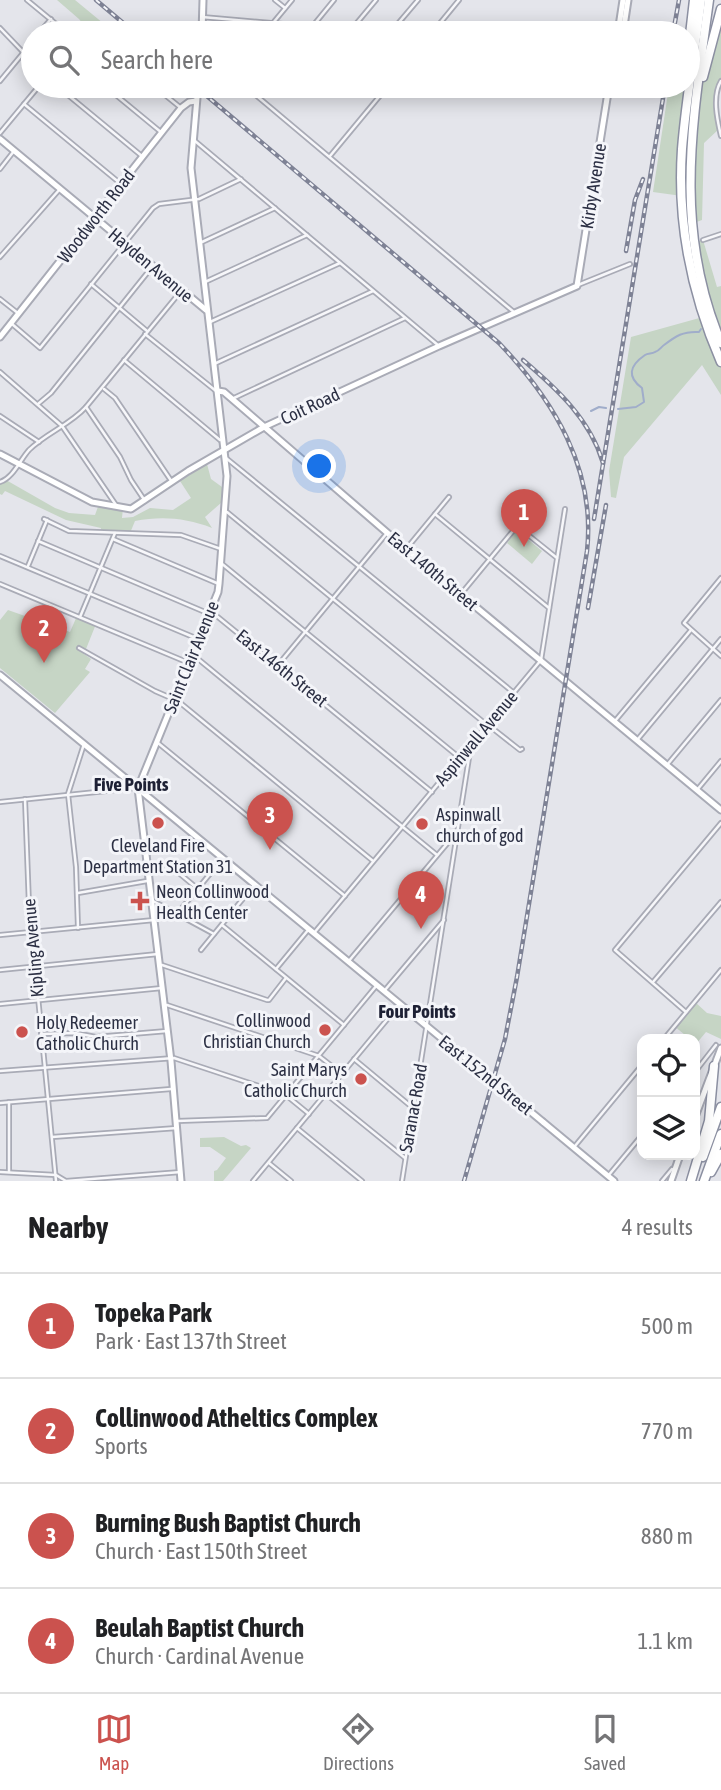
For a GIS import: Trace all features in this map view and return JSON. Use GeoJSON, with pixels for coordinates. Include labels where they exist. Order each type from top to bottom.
{"type":"FeatureCollection","features":[{"type":"Feature","properties":{"kind":"highway"},"geometry":{"type":"LineString","coordinates":[[692,21],[694,0]]}},
{"type":"Feature","properties":{"kind":"highway"},"geometry":{"type":"LineString","coordinates":[[698,21],[701,0]]}},
{"type":"Feature","properties":{"kind":"highway"},"geometry":{"type":"LineString","coordinates":[[700,66],[709,0]]}},
{"type":"Feature","properties":{"kind":"highway"},"geometry":{"type":"LineString","coordinates":[[700,82],[721,9]]}},
{"type":"Feature","properties":{"kind":"highway"},"geometry":{"type":"LineString","coordinates":[[683,98],[685,121]]}},
{"type":"Feature","properties":{"kind":"highway"},"geometry":{"type":"LineString","coordinates":[[688,98],[681,183],[686,247],[700,307],[721,362]]}},
{"type":"Feature","properties":{"kind":"highway"},"geometry":{"type":"LineString","coordinates":[[696,98],[690,140],[690,209],[699,272],[721,343]]}},
{"type":"Feature","properties":{"kind":"highway"},"geometry":{"type":"LineString","coordinates":[[693,1181],[709,1121],[714,1066]]}},
{"type":"Feature","properties":{"kind":"highway"},"geometry":{"type":"LineString","coordinates":[[693,1181],[721,1107]]}},
{"type":"Feature","properties":{"kind":"highway"},"geometry":{"type":"LineString","coordinates":[[705,1181],[721,1134]]}},
{"type":"Feature","properties":{"kind":"highway"},"geometry":{"type":"LineString","coordinates":[[705,1181],[721,1154]]}},
{"type":"Feature","properties":{"kind":"street"},"geometry":{"type":"LineString","coordinates":[[27,0],[53,21]]}},
{"type":"Feature","properties":{"kind":"street"},"geometry":{"type":"LineString","coordinates":[[203,0],[202,18],[245,21]]}},
{"type":"Feature","properties":{"kind":"street"},"geometry":{"type":"LineString","coordinates":[[275,0],[285,8]]}},
{"type":"Feature","properties":{"kind":"street"},"geometry":{"type":"LineString","coordinates":[[275,21],[292,0]]}},
{"type":"Feature","properties":{"kind":"street"},"geometry":{"type":"LineString","coordinates":[[317,21],[334,0]]}},
{"type":"Feature","properties":{"kind":"street"},"geometry":{"type":"LineString","coordinates":[[358,21],[376,0]]}},
{"type":"Feature","properties":{"kind":"street"},"geometry":{"type":"LineString","coordinates":[[399,21],[418,0]]}},
{"type":"Feature","properties":{"kind":"street"},"geometry":{"type":"LineString","coordinates":[[442,21],[459,0]]}},
{"type":"Feature","properties":{"kind":"street"},"geometry":{"type":"LineString","coordinates":[[623,21],[626,0]]}},
{"type":"Feature","properties":{"kind":"street"},"geometry":{"type":"LineString","coordinates":[[0,28],[21,50]]}},
{"type":"Feature","properties":{"kind":"street"},"geometry":{"type":"LineString","coordinates":[[0,81],[21,55]]}},
{"type":"Feature","properties":{"kind":"street"},"geometry":{"type":"LineString","coordinates":[[721,81],[718,86],[721,136]]}},
{"type":"Feature","properties":{"kind":"street"},"geometry":{"type":"LineString","coordinates":[[0,133],[29,98]]}},
{"type":"Feature","properties":{"kind":"street"},"geometry":{"type":"LineString","coordinates":[[72,98],[143,157]]}},
{"type":"Feature","properties":{"kind":"street"},"geometry":{"type":"LineString","coordinates":[[120,98],[162,133]]}},
{"type":"Feature","properties":{"kind":"street"},"geometry":{"type":"LineString","coordinates":[[169,98],[181,108],[189,102],[197,102]]}},
{"type":"Feature","properties":{"kind":"street","name":"Saint Clair Avenue"},"geometry":{"type":"LineString","coordinates":[[181,1181],[171,1058],[138,788],[219,584],[227,476],[191,168],[197,98]]}},
{"type":"Feature","properties":{"kind":"street"},"geometry":{"type":"LineString","coordinates":[[259,98],[515,313]]}},
{"type":"Feature","properties":{"kind":"street"},"geometry":{"type":"LineString","coordinates":[[330,157],[378,98]]}},
{"type":"Feature","properties":{"kind":"street","name":"Kirby Avenue"},"geometry":{"type":"LineString","coordinates":[[577,286],[607,98]]}},
{"type":"Feature","properties":{"kind":"street"},"geometry":{"type":"LineString","coordinates":[[24,104],[121,184]]}},
{"type":"Feature","properties":{"kind":"street","name":"Woodworth Road"},"geometry":{"type":"LineString","coordinates":[[0,337],[181,108]]}},
{"type":"Feature","properties":{"kind":"street","name":"Hayden Avenue"},"geometry":{"type":"LineString","coordinates":[[0,139],[206,310]]}},
{"type":"Feature","properties":{"kind":"street"},"geometry":{"type":"LineString","coordinates":[[194,140],[439,346]]}},
{"type":"Feature","properties":{"kind":"street"},"geometry":{"type":"LineString","coordinates":[[0,169],[15,151]]}},
{"type":"Feature","properties":{"kind":"street"},"geometry":{"type":"LineString","coordinates":[[11,324],[40,348],[124,242],[159,204],[195,200],[241,179]]}},
{"type":"Feature","properties":{"kind":"street"},"geometry":{"type":"LineString","coordinates":[[0,257],[60,189]]}},
{"type":"Feature","properties":{"kind":"street"},"geometry":{"type":"LineString","coordinates":[[199,244],[275,208]]}},
{"type":"Feature","properties":{"kind":"street"},"geometry":{"type":"LineString","coordinates":[[703,240],[721,234]]}},
{"type":"Feature","properties":{"kind":"street"},"geometry":{"type":"LineString","coordinates":[[204,282],[307,235]]}},
{"type":"Feature","properties":{"kind":"street"},"geometry":{"type":"LineString","coordinates":[[208,323],[341,263]]}},
{"type":"Feature","properties":{"kind":"street","name":"Coit Road"},"geometry":{"type":"LineString","coordinates":[[0,454],[80,497],[92,502],[131,509],[264,427],[439,346],[630,264]]}},
{"type":"Feature","properties":{"kind":"street"},"geometry":{"type":"LineString","coordinates":[[38,404],[51,393],[153,266]]}},
{"type":"Feature","properties":{"kind":"street","name":"East 140th Street"},"geometry":{"type":"LineString","coordinates":[[91,284],[213,391],[224,393],[232,399],[405,549],[721,810]]}},
{"type":"Feature","properties":{"kind":"street"},"geometry":{"type":"LineString","coordinates":[[2,482],[39,442],[86,407],[182,290]]}},
{"type":"Feature","properties":{"kind":"street"},"geometry":{"type":"LineString","coordinates":[[214,364],[373,291]]}},
{"type":"Feature","properties":{"kind":"street"},"geometry":{"type":"LineString","coordinates":[[192,298],[205,293]]}},
{"type":"Feature","properties":{"kind":"street"},"geometry":{"type":"LineString","coordinates":[[0,299],[19,314]]}},
{"type":"Feature","properties":{"kind":"street"},"geometry":{"type":"LineString","coordinates":[[232,399],[405,318]]}},
{"type":"Feature","properties":{"kind":"street"},"geometry":{"type":"LineString","coordinates":[[124,360],[223,442]]}},
{"type":"Feature","properties":{"kind":"street"},"geometry":{"type":"LineString","coordinates":[[0,372],[62,426],[118,508]]}},
{"type":"Feature","properties":{"kind":"street"},"geometry":{"type":"LineString","coordinates":[[103,388],[115,398],[172,482]]}},
{"type":"Feature","properties":{"kind":"street"},"geometry":{"type":"LineString","coordinates":[[86,407],[124,463],[145,501]]}},
{"type":"Feature","properties":{"kind":"street"},"geometry":{"type":"LineString","coordinates":[[0,416],[39,442]]}},
{"type":"Feature","properties":{"kind":"street"},"geometry":{"type":"LineString","coordinates":[[225,453],[514,693]]}},
{"type":"Feature","properties":{"kind":"street"},"geometry":{"type":"LineString","coordinates":[[405,549],[449,497]]}},
{"type":"Feature","properties":{"kind":"street"},"geometry":{"type":"LineString","coordinates":[[541,660],[565,509]]}},
{"type":"Feature","properties":{"kind":"street"},"geometry":{"type":"LineString","coordinates":[[224,510],[514,747],[522,749]]}},
{"type":"Feature","properties":{"kind":"street"},"geometry":{"type":"LineString","coordinates":[[435,514],[549,608]]}},
{"type":"Feature","properties":{"kind":"street"},"geometry":{"type":"LineString","coordinates":[[27,567],[46,520],[69,531],[181,535],[221,549]]}},
{"type":"Feature","properties":{"kind":"street"},"geometry":{"type":"LineString","coordinates":[[461,594],[517,526],[557,558]]}},
{"type":"Feature","properties":{"kind":"street"},"geometry":{"type":"LineString","coordinates":[[80,617],[115,533]]}},
{"type":"Feature","properties":{"kind":"street"},"geometry":{"type":"LineString","coordinates":[[278,665],[387,533]]}},
{"type":"Feature","properties":{"kind":"street"},"geometry":{"type":"LineString","coordinates":[[113,538],[219,584]]}},
{"type":"Feature","properties":{"kind":"street","name":"East 146th Street"},"geometry":{"type":"LineString","coordinates":[[38,541],[209,612],[226,622],[432,792]]}},
{"type":"Feature","properties":{"kind":"street"},"geometry":{"type":"LineString","coordinates":[[0,555],[198,639]]}},
{"type":"Feature","properties":{"kind":"street"},"geometry":{"type":"LineString","coordinates":[[220,562],[460,758]]}},
{"type":"Feature","properties":{"kind":"street"},"geometry":{"type":"LineString","coordinates":[[721,578],[684,622],[721,656]]}},
{"type":"Feature","properties":{"kind":"street"},"geometry":{"type":"LineString","coordinates":[[0,584],[189,663]]}},
{"type":"Feature","properties":{"kind":"street"},"geometry":{"type":"LineString","coordinates":[[615,721],[691,630]]}},
{"type":"Feature","properties":{"kind":"street"},"geometry":{"type":"LineString","coordinates":[[638,740],[721,639]]}},
{"type":"Feature","properties":{"kind":"street"},"geometry":{"type":"LineString","coordinates":[[79,648],[174,699],[373,861]]}},
{"type":"Feature","properties":{"kind":"street"},"geometry":{"type":"LineString","coordinates":[[192,654],[437,855]]}},
{"type":"Feature","properties":{"kind":"street","name":"Aspinwall Avenue"},"geometry":{"type":"LineString","coordinates":[[276,969],[345,896],[541,660]]}},
{"type":"Feature","properties":{"kind":"street","name":"East 152nd Street"},"geometry":{"type":"LineString","coordinates":[[0,675],[614,1181]]}},
{"type":"Feature","properties":{"kind":"street"},"geometry":{"type":"LineString","coordinates":[[667,765],[721,700]]}},
{"type":"Feature","properties":{"kind":"street"},"geometry":{"type":"LineString","coordinates":[[157,742],[345,896]]}},
{"type":"Feature","properties":{"kind":"street"},"geometry":{"type":"LineString","coordinates":[[78,928],[76,867],[68,794],[84,744]]}},
{"type":"Feature","properties":{"kind":"street","name":"Saranac Road"},"geometry":{"type":"LineString","coordinates":[[402,1181],[471,745]]}},
{"type":"Feature","properties":{"kind":"street"},"geometry":{"type":"LineString","coordinates":[[697,790],[721,761]]}},
{"type":"Feature","properties":{"kind":"street"},"geometry":{"type":"LineString","coordinates":[[0,802],[127,787],[138,788]]}},
{"type":"Feature","properties":{"kind":"street","name":"Kipling Avenue"},"geometry":{"type":"LineString","coordinates":[[25,799],[31,932],[55,1181]]}},
{"type":"Feature","properties":{"kind":"street"},"geometry":{"type":"LineString","coordinates":[[686,1012],[615,950],[721,823]]}},
{"type":"Feature","properties":{"kind":"street"},"geometry":{"type":"LineString","coordinates":[[348,962],[458,831]]}},
{"type":"Feature","properties":{"kind":"street"},"geometry":{"type":"LineString","coordinates":[[177,914],[223,859]]}},
{"type":"Feature","properties":{"kind":"street"},"geometry":{"type":"LineString","coordinates":[[148,866],[168,864],[198,889]]}},
{"type":"Feature","properties":{"kind":"street"},"geometry":{"type":"LineString","coordinates":[[76,893],[150,880]]}},
{"type":"Feature","properties":{"kind":"street"},"geometry":{"type":"LineString","coordinates":[[201,950],[255,884]]}},
{"type":"Feature","properties":{"kind":"street"},"geometry":{"type":"LineString","coordinates":[[153,901],[214,934]]}},
{"type":"Feature","properties":{"kind":"street"},"geometry":{"type":"LineString","coordinates":[[653,984],[721,902]]}},
{"type":"Feature","properties":{"kind":"street"},"geometry":{"type":"LineString","coordinates":[[0,935],[154,920]]}},
{"type":"Feature","properties":{"kind":"street"},"geometry":{"type":"LineString","coordinates":[[384,991],[444,920]]}},
{"type":"Feature","properties":{"kind":"street"},"geometry":{"type":"LineString","coordinates":[[222,925],[344,1025]]}},
{"type":"Feature","properties":{"kind":"street"},"geometry":{"type":"LineString","coordinates":[[0,970],[158,954]]}},
{"type":"Feature","properties":{"kind":"street"},"geometry":{"type":"LineString","coordinates":[[159,964],[269,1000],[287,978]]}},
{"type":"Feature","properties":{"kind":"street"},"geometry":{"type":"LineString","coordinates":[[668,1034],[721,970]]}},
{"type":"Feature","properties":{"kind":"street"},"geometry":{"type":"LineString","coordinates":[[52,1137],[267,1118],[377,985]]}},
{"type":"Feature","properties":{"kind":"street"},"geometry":{"type":"LineString","coordinates":[[0,1004],[162,988]]}},
{"type":"Feature","properties":{"kind":"street"},"geometry":{"type":"LineString","coordinates":[[253,1181],[400,1004]]}},
{"type":"Feature","properties":{"kind":"street"},"geometry":{"type":"LineString","coordinates":[[164,1005],[319,1056],[342,1073]]}},
{"type":"Feature","properties":{"kind":"street"},"geometry":{"type":"LineString","coordinates":[[41,1034],[75,1032],[96,1037],[167,1031]]}},
{"type":"Feature","properties":{"kind":"street"},"geometry":{"type":"LineString","coordinates":[[700,1066],[719,1047]]}},
{"type":"Feature","properties":{"kind":"street"},"geometry":{"type":"LineString","coordinates":[[700,1104],[719,1047]]}},
{"type":"Feature","properties":{"kind":"street"},"geometry":{"type":"LineString","coordinates":[[0,1071],[171,1058],[286,1096],[309,1114]]}},
{"type":"Feature","properties":{"kind":"street"},"geometry":{"type":"LineString","coordinates":[[354,1059],[413,1108]]}},
{"type":"Feature","properties":{"kind":"street"},"geometry":{"type":"LineString","coordinates":[[704,1061],[714,1066]]}},
{"type":"Feature","properties":{"kind":"street"},"geometry":{"type":"LineString","coordinates":[[574,1148],[637,1071]]}},
{"type":"Feature","properties":{"kind":"street"},"geometry":{"type":"LineString","coordinates":[[0,1103],[174,1089]]}},
{"type":"Feature","properties":{"kind":"street"},"geometry":{"type":"LineString","coordinates":[[326,1094],[405,1158]]}},
{"type":"Feature","properties":{"kind":"street"},"geometry":{"type":"LineString","coordinates":[[9,1102],[9,1173]]}},
{"type":"Feature","properties":{"kind":"street"},"geometry":{"type":"LineString","coordinates":[[297,1128],[362,1181]]}},
{"type":"Feature","properties":{"kind":"street"},"geometry":{"type":"LineString","coordinates":[[608,1176],[637,1141]]}},
{"type":"Feature","properties":{"kind":"street"},"geometry":{"type":"LineString","coordinates":[[670,1181],[678,1160]]}},
{"type":"Feature","properties":{"kind":"street"},"geometry":{"type":"LineString","coordinates":[[269,1163],[291,1181]]}},
{"type":"Feature","properties":{"kind":"street"},"geometry":{"type":"LineString","coordinates":[[662,1181],[672,1169]]}},
{"type":"Feature","properties":{"kind":"street"},"geometry":{"type":"LineString","coordinates":[[0,1172],[56,1175],[69,1181],[181,1172]]}},
{"type":"Feature","properties":{"kind":"green space"},"geometry":{"type":"Polygon","coordinates":[[[57,0],[75,0],[100,21],[79,19],[57,0]]]}},
{"type":"Feature","properties":{"kind":"green space"},"geometry":{"type":"Polygon","coordinates":[[[721,9],[721,81],[716,98],[719,129],[704,143],[702,220],[691,224],[696,98],[700,98],[700,82],[721,9]]]}},
{"type":"Feature","properties":{"kind":"green space"},"geometry":{"type":"Polygon","coordinates":[[[667,98],[684,98],[682,196],[653,192],[667,98]]]}},
{"type":"Feature","properties":{"kind":"green space"},"geometry":{"type":"Polygon","coordinates":[[[703,240],[717,287],[721,286],[721,343],[693,243],[703,240]]]}},
{"type":"Feature","properties":{"kind":"green space"},"geometry":{"type":"Polygon","coordinates":[[[703,317],[721,362],[721,395],[702,365],[624,457],[616,498],[611,497],[609,471],[631,337],[703,317]]]}},
{"type":"Feature","properties":{"kind":"green space"},"geometry":{"type":"Polygon","coordinates":[[[207,464],[211,479],[222,487],[222,502],[205,517],[212,528],[183,520],[155,519],[135,521],[130,533],[100,533],[101,528],[66,520],[5,491],[0,494],[0,482],[6,480],[69,513],[95,515],[99,504],[123,508],[122,518],[133,517],[150,508],[173,510],[191,498],[180,481],[207,464]]]}},
{"type":"Feature","properties":{"kind":"green space"},"geometry":{"type":"Polygon","coordinates":[[[517,530],[542,551],[532,564],[507,543],[517,530]]]}},
{"type":"Feature","properties":{"kind":"green space"},"geometry":{"type":"Polygon","coordinates":[[[8,610],[70,632],[77,616],[96,624],[84,654],[91,659],[85,669],[90,672],[55,713],[0,668],[0,620],[8,610]]]}},
{"type":"Feature","properties":{"kind":"green space"},"geometry":{"type":"Polygon","coordinates":[[[695,1002],[707,1013],[721,1016],[721,1039],[706,1032],[700,1039],[700,1034],[684,1034],[674,1026],[695,1002]]]}},
{"type":"Feature","properties":{"kind":"green space"},"geometry":{"type":"Polygon","coordinates":[[[224,1137],[251,1148],[223,1181],[214,1181],[214,1171],[226,1158],[210,1147],[200,1147],[200,1138],[224,1137]]]}},
{"type":"Feature","properties":{"kind":"waterway"},"geometry":{"type":"LineString","coordinates":[[618,409],[636,407],[644,402],[642,388],[632,376],[633,367],[640,359],[646,354],[658,351],[680,335],[699,332],[701,329]]}},
{"type":"Feature","properties":{"kind":"waterway"},"geometry":{"type":"LineString","coordinates":[[591,411],[599,407],[606,408]]}},
{"type":"Feature","properties":{"kind":"railway"},"geometry":{"type":"LineString","coordinates":[[96,0],[121,21]]}},
{"type":"Feature","properties":{"kind":"railway"},"geometry":{"type":"LineString","coordinates":[[675,21],[679,0]]}},
{"type":"Feature","properties":{"kind":"railway"},"geometry":{"type":"LineString","coordinates":[[209,98],[499,343],[537,388],[553,413],[578,464],[585,492],[587,551],[517,977],[505,1039],[464,1181]]}},
{"type":"Feature","properties":{"kind":"railway"},"geometry":{"type":"LineString","coordinates":[[594,519],[663,98]]}},
{"type":"Feature","properties":{"kind":"railway"},"geometry":{"type":"LineString","coordinates":[[626,251],[635,200],[643,179]]}},
{"type":"Feature","properties":{"kind":"railway"},"geometry":{"type":"LineString","coordinates":[[523,360],[571,406],[590,432],[603,463]]}},
{"type":"Feature","properties":{"kind":"railway"},"geometry":{"type":"LineString","coordinates":[[588,608],[606,505]]}},
{"type":"Feature","properties":{"kind":"place","name":"Topeka Park"},"geometry":{"type":"Point","coordinates":[524,547]}},
{"type":"Feature","properties":{"kind":"place","name":"Collinwood Atheltics Complex"},"geometry":{"type":"Point","coordinates":[44,663]}},
{"type":"Feature","properties":{"kind":"place","name":"Cleveland Fire Department Station 31"},"geometry":{"type":"Point","coordinates":[158,823]}},
{"type":"Feature","properties":{"kind":"place","name":"Aspinwall church of god"},"geometry":{"type":"Point","coordinates":[422,824]}},
{"type":"Feature","properties":{"kind":"place","name":"Burning Bush Baptist Church"},"geometry":{"type":"Point","coordinates":[270,850]}},
{"type":"Feature","properties":{"kind":"place","name":"Neon Collinwood Health Center"},"geometry":{"type":"Point","coordinates":[140,901]}},
{"type":"Feature","properties":{"kind":"place","name":"Beulah Baptist Church"},"geometry":{"type":"Point","coordinates":[421,929]}},
{"type":"Feature","properties":{"kind":"place","name":"Collinwood Christian Church"},"geometry":{"type":"Point","coordinates":[325,1030]}},
{"type":"Feature","properties":{"kind":"place","name":"Holy Redeemer Catholic Church"},"geometry":{"type":"Point","coordinates":[22,1032]}},
{"type":"Feature","properties":{"kind":"place","name":"Saint Marys Catholic Church"},"geometry":{"type":"Point","coordinates":[361,1079]}},
{"type":"Feature","properties":{"kind":"district","name":"Five Points"},"geometry":{"type":"Point","coordinates":[131,784]}},
{"type":"Feature","properties":{"kind":"district","name":"Four Points"},"geometry":{"type":"Point","coordinates":[417,1011]}}]}
